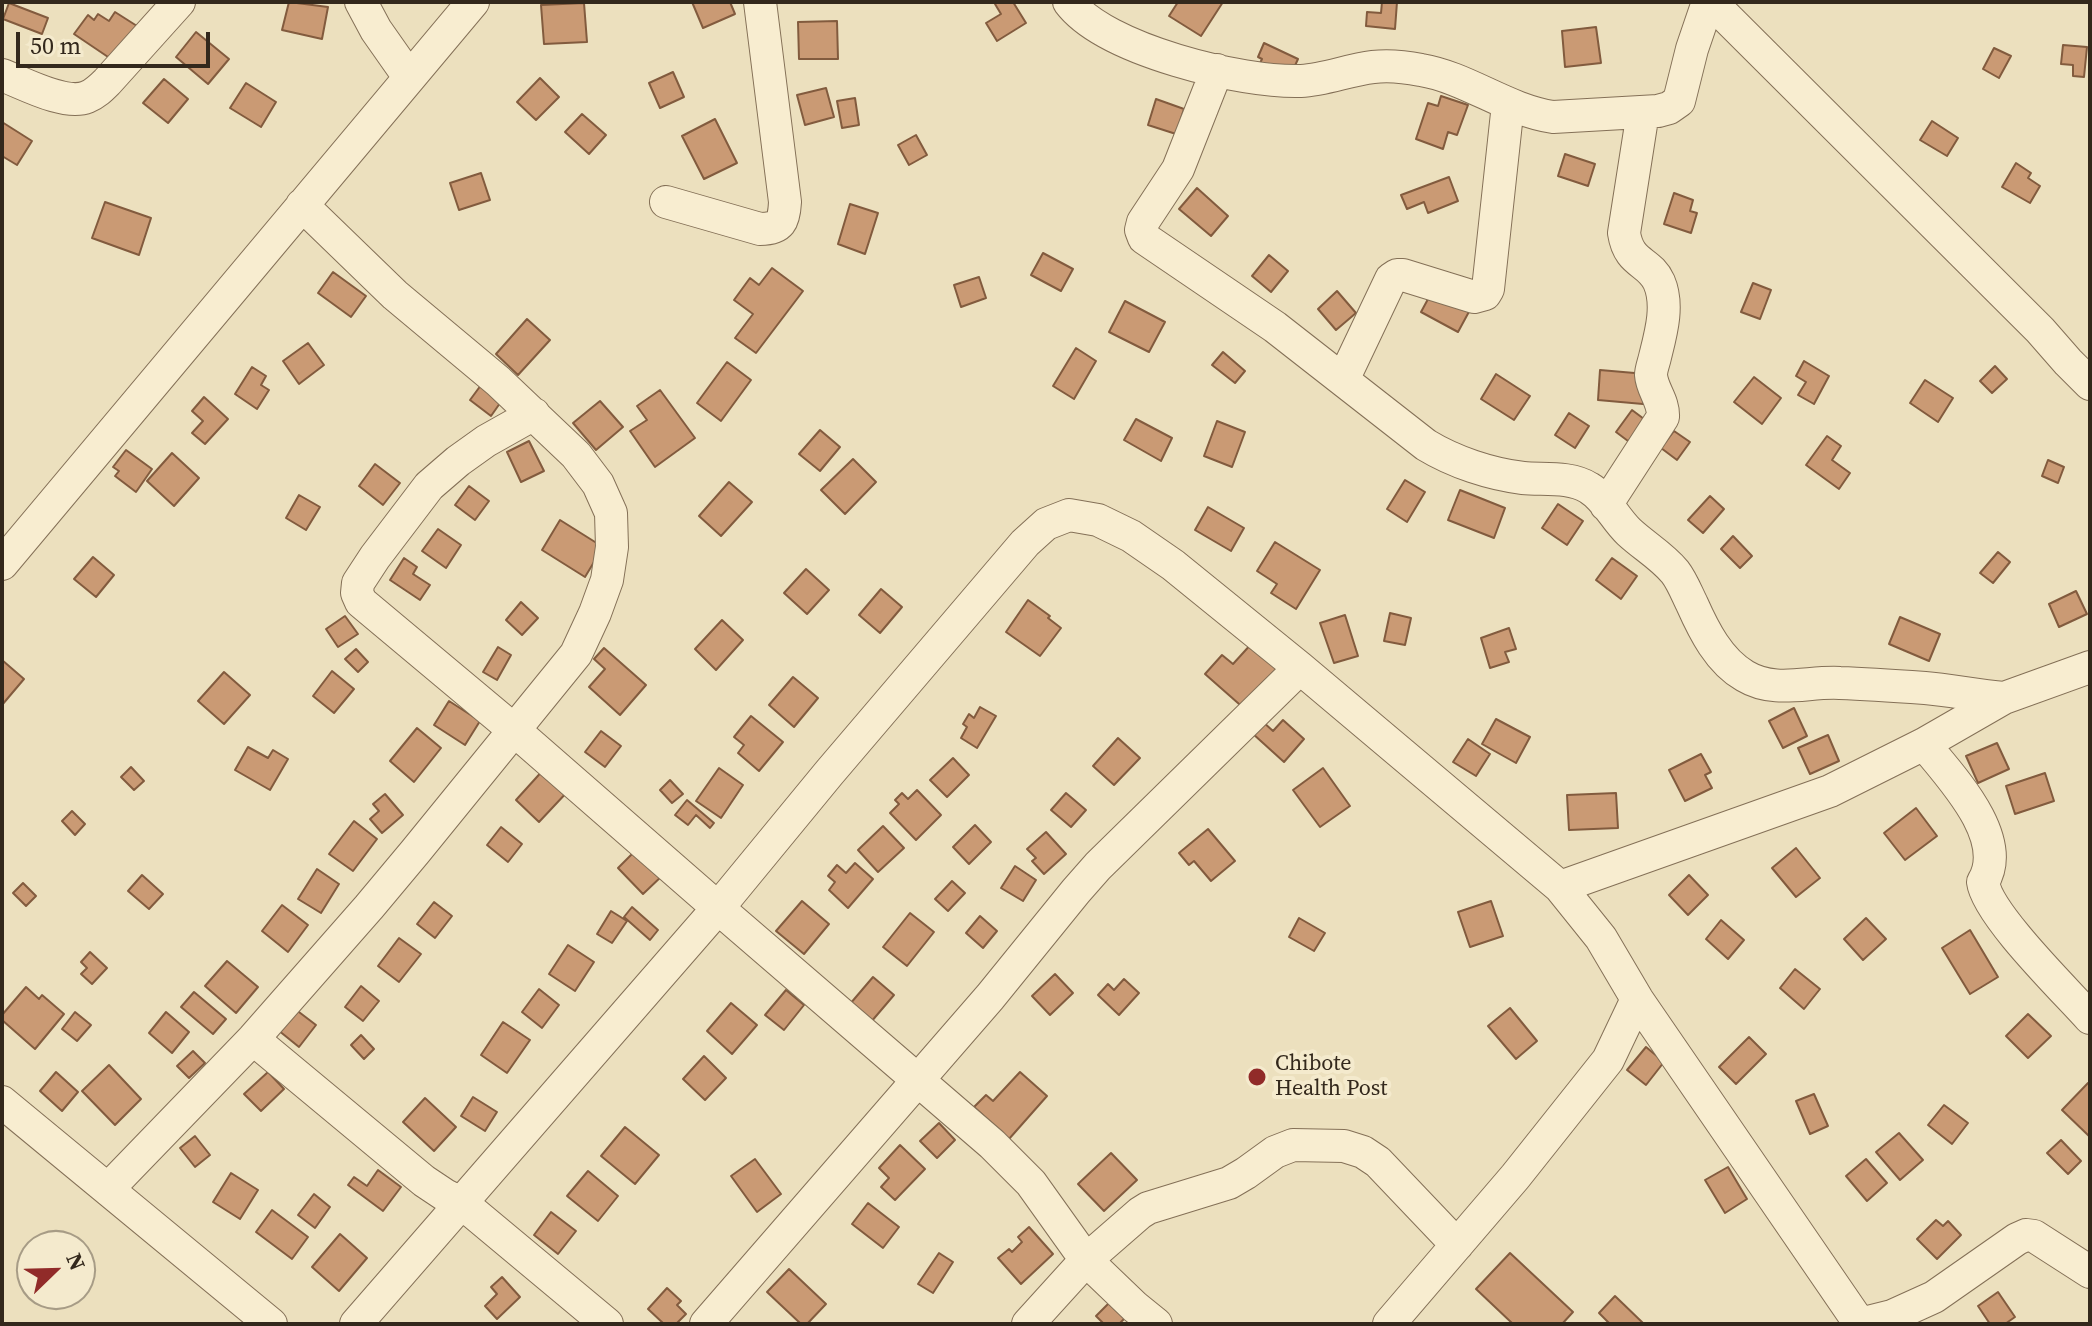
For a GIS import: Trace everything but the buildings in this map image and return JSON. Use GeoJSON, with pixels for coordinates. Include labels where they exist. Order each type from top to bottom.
{"type":"FeatureCollection","features":[{"type":"Feature","properties":{"kind":"street"},"geometry":{"type":"LineString","coordinates":[[2,75],[64,98],[84,98],[107,82],[179,2]]}},
{"type":"Feature","properties":{"kind":"street"},"geometry":{"type":"LineString","coordinates":[[361,2],[376,30],[409,77]]}},
{"type":"Feature","properties":{"kind":"street"},"geometry":{"type":"LineString","coordinates":[[2,564],[473,2]]}},
{"type":"Feature","properties":{"kind":"street"},"geometry":{"type":"LineString","coordinates":[[666,202],[760,229],[771,229],[780,224],[784,216],[785,202],[760,2]]}},
{"type":"Feature","properties":{"kind":"street"},"geometry":{"type":"LineString","coordinates":[[1069,2],[1102,31],[1183,64],[1261,79],[1301,81],[1342,75],[1373,66],[1423,70],[1457,81],[1508,104],[1553,117],[1643,112],[1669,108],[1679,101],[1692,49],[1710,2],[2030,319],[2090,384]]}},
{"type":"Feature","properties":{"kind":"street"},"geometry":{"type":"LineString","coordinates":[[1217,70],[1178,169],[1143,222],[1141,230],[1144,238],[1254,312],[1440,454],[1516,477],[1578,483],[1588,487],[1631,534],[1676,573],[1710,639],[1732,668],[1747,678],[1785,687],[1842,683],[1928,688],[2004,698]]}},
{"type":"Feature","properties":{"kind":"street"},"geometry":{"type":"LineString","coordinates":[[1343,380],[1391,279],[1397,275],[1474,297],[1485,294],[1488,289],[1508,104]]}},
{"type":"Feature","properties":{"kind":"street"},"geometry":{"type":"LineString","coordinates":[[1606,505],[1663,417],[1664,407],[1651,374],[1661,333],[1662,291],[1658,279],[1633,257],[1626,246],[1624,233],[1643,112]]}},
{"type":"Feature","properties":{"kind":"street"},"geometry":{"type":"LineString","coordinates":[[108,1189],[253,1039],[369,907],[576,654],[607,580],[612,547],[611,513],[598,484],[576,455],[498,381],[395,295],[302,205]]}},
{"type":"Feature","properties":{"kind":"street"},"geometry":{"type":"LineString","coordinates":[[534,414],[486,441],[429,486],[358,583],[357,593],[361,602],[514,730],[992,1144],[1022,1173],[1086,1260],[1156,1324]]}},
{"type":"Feature","properties":{"kind":"street"},"geometry":{"type":"LineString","coordinates":[[356,1324],[718,908],[1025,543],[1046,524],[1069,515],[1098,520],[1131,536],[1173,565],[1560,887],[1601,938],[1637,999],[1860,1324],[1892,1316],[1934,1297],[2026,1235],[2034,1236],[2090,1272]]}},
{"type":"Feature","properties":{"kind":"street"},"geometry":{"type":"LineString","coordinates":[[1560,887],[1830,791],[1924,744],[2004,698],[2090,667]]}},
{"type":"Feature","properties":{"kind":"street"},"geometry":{"type":"LineString","coordinates":[[706,1324],[918,1081],[1098,866],[1300,668]]}},
{"type":"Feature","properties":{"kind":"street"},"geometry":{"type":"LineString","coordinates":[[1924,744],[1972,804],[1982,825],[1991,862],[1983,882],[1988,898],[2003,922],[2090,1018]]}},
{"type":"Feature","properties":{"kind":"street"},"geometry":{"type":"LineString","coordinates":[[1389,1324],[1515,1177],[1608,1060],[1637,999]]}},
{"type":"Feature","properties":{"kind":"street"},"geometry":{"type":"LineString","coordinates":[[253,1039],[424,1181],[463,1204],[607,1324]]}},
{"type":"Feature","properties":{"kind":"street"},"geometry":{"type":"LineString","coordinates":[[2,1102],[271,1324]]}},
{"type":"Feature","properties":{"kind":"street"},"geometry":{"type":"LineString","coordinates":[[1028,1324],[1086,1260],[1140,1213],[1229,1183],[1275,1152],[1293,1145],[1344,1146],[1363,1152],[1378,1162],[1457,1245]]}},
{"type":"Feature","properties":{"kind":"place","name":"Chibote Health Post"},"geometry":{"type":"Point","coordinates":[1257,1077]}}]}
